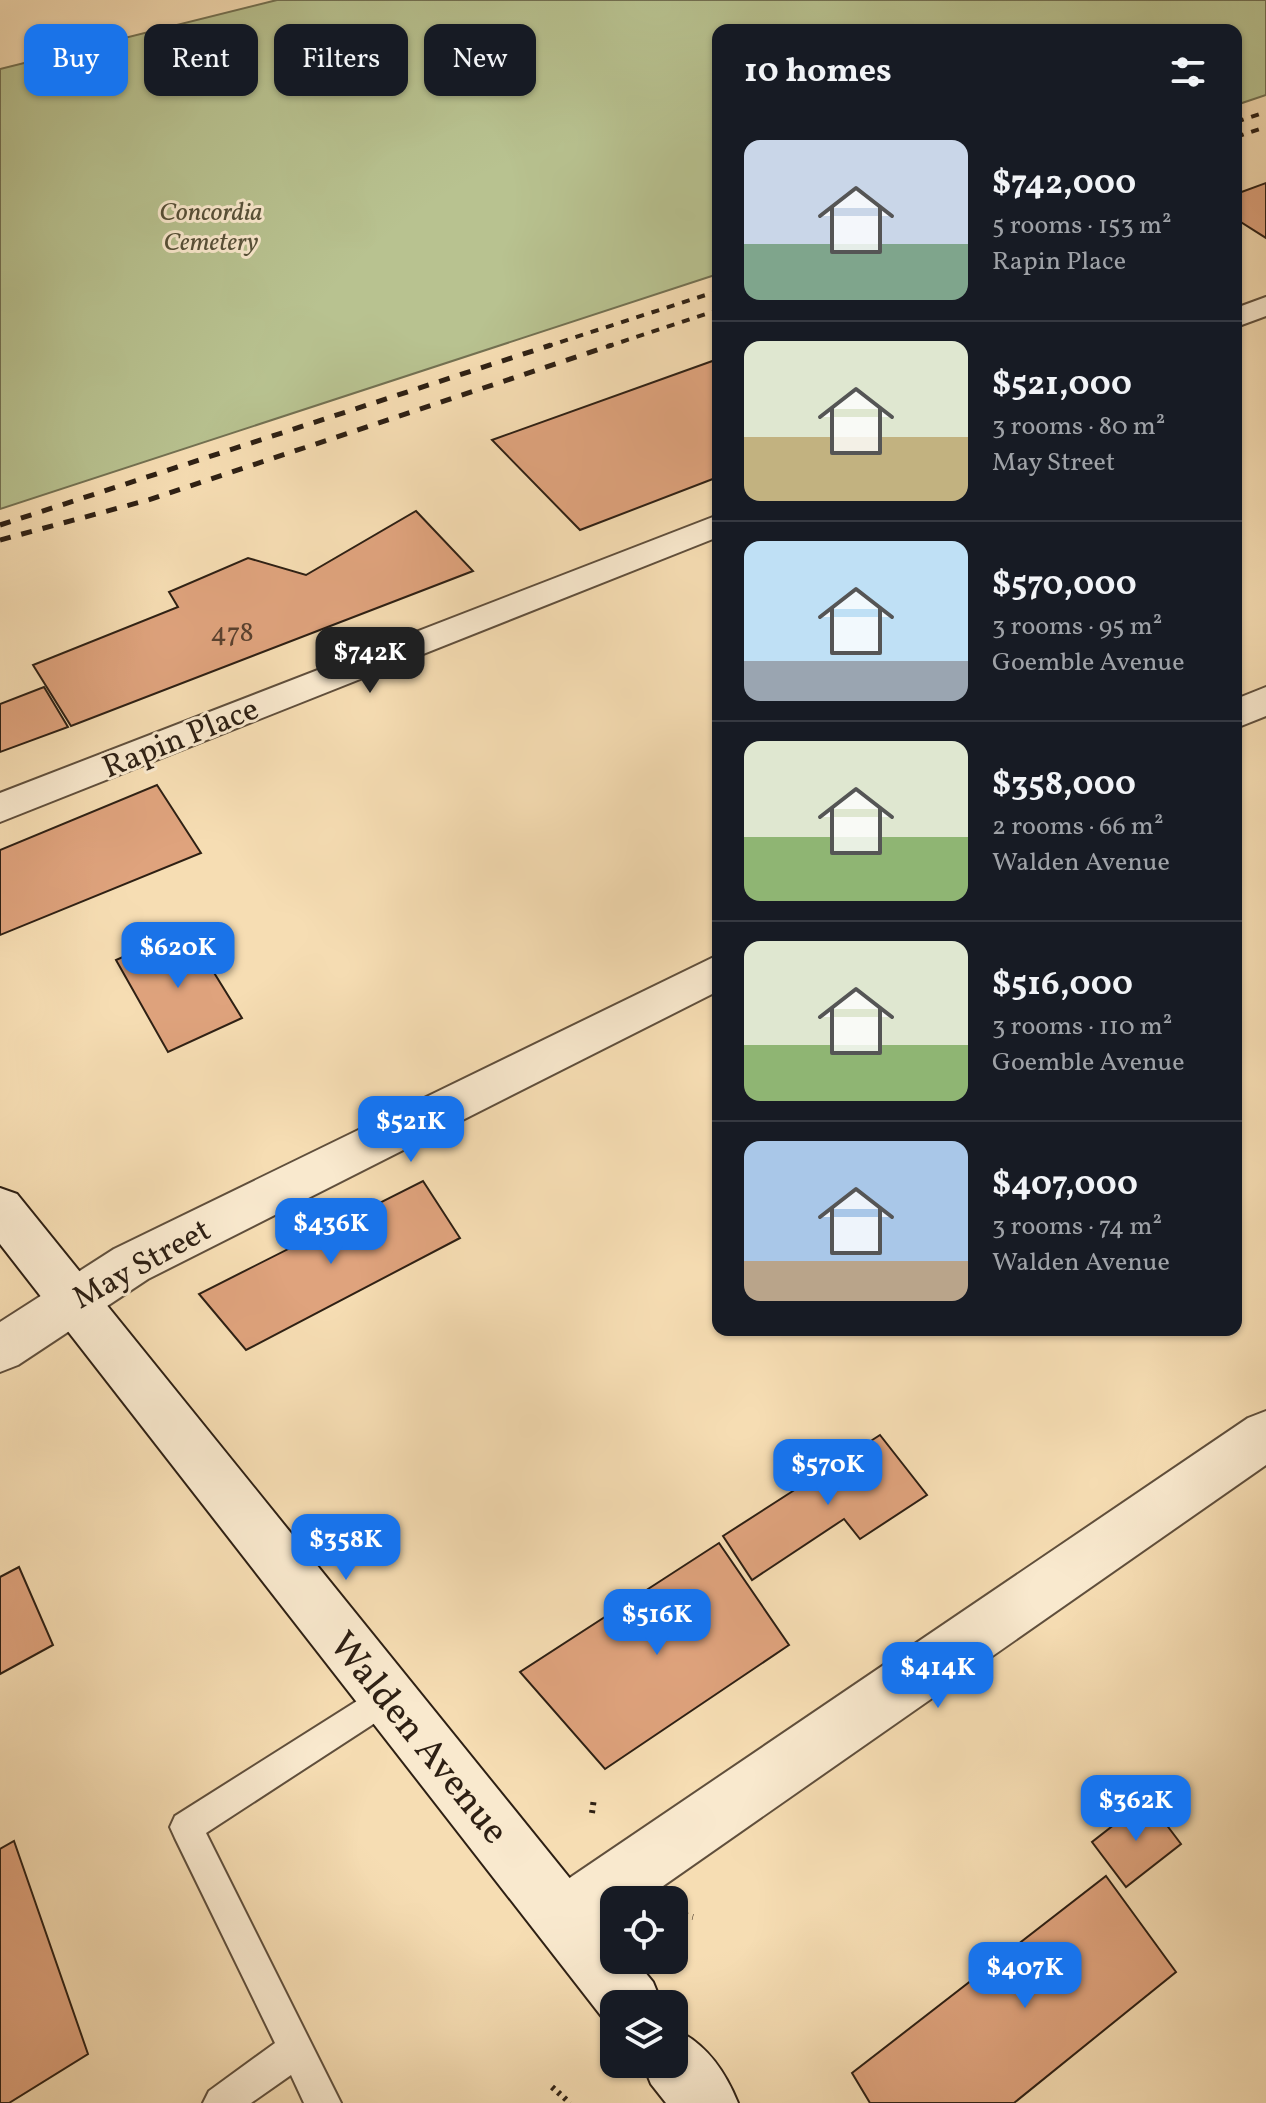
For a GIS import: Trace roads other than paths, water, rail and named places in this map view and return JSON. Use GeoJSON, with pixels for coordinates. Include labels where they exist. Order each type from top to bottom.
{"type":"FeatureCollection","features":[{"type":"Feature","properties":{"kind":"street"},"geometry":{"type":"LineString","coordinates":[[1242,316],[1266,306]]}},
{"type":"Feature","properties":{"kind":"street","name":"Rapin Place"},"geometry":{"type":"LineString","coordinates":[[0,808],[712,527]]}},
{"type":"Feature","properties":{"kind":"street"},"geometry":{"type":"LineString","coordinates":[[1242,712],[1266,700]]}},
{"type":"Feature","properties":{"kind":"street","name":"May Street"},"geometry":{"type":"LineString","coordinates":[[0,1349],[131,1264],[712,975]]}},
{"type":"Feature","properties":{"kind":"street","name":"Walden Avenue"},"geometry":{"type":"LineString","coordinates":[[0,1208],[620,1990]]}},
{"type":"Feature","properties":{"kind":"street"},"geometry":{"type":"LineString","coordinates":[[565,1918],[1266,1435]]}},
{"type":"Feature","properties":{"kind":"lane"},"geometry":{"type":"LineString","coordinates":[[323,2103],[186,1827],[387,1697]]}},
{"type":"Feature","properties":{"kind":"lane"},"geometry":{"type":"LineString","coordinates":[[221,2103],[297,2049]]}},
{"type":"Feature","properties":{"kind":"railway"},"geometry":{"type":"LineString","coordinates":[[1242,120],[1266,112]]}},
{"type":"Feature","properties":{"kind":"railway"},"geometry":{"type":"LineString","coordinates":[[1242,135],[1266,127]]}},
{"type":"Feature","properties":{"kind":"railway"},"geometry":{"type":"LineString","coordinates":[[545,347],[712,293]]}},
{"type":"Feature","properties":{"kind":"railway"},"geometry":{"type":"LineString","coordinates":[[607,347],[712,312]]}},
{"type":"Feature","properties":{"kind":"railway"},"geometry":{"type":"LineString","coordinates":[[0,525],[551,345]]}},
{"type":"Feature","properties":{"kind":"railway"},"geometry":{"type":"LineString","coordinates":[[607,347],[612,345]]}},
{"type":"Feature","properties":{"kind":"railway"},"geometry":{"type":"LineString","coordinates":[[0,540],[148,500],[607,347]]}},
{"type":"Feature","properties":{"kind":"park label","name":"Concordia Cemetery"},"geometry":{"type":"Point","coordinates":[211,226]}}]}
